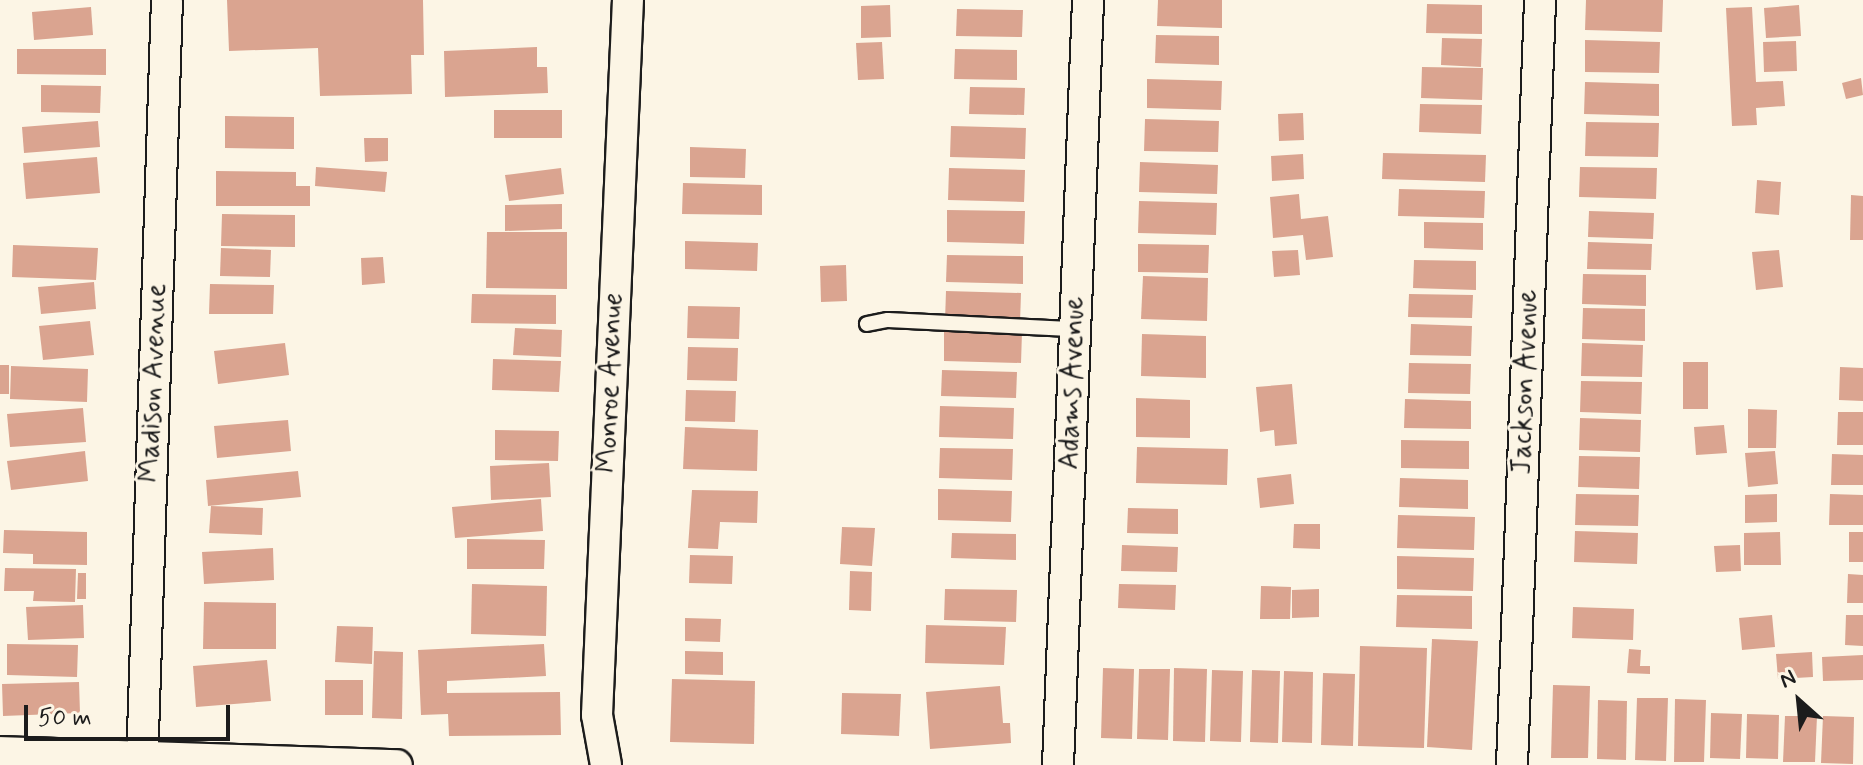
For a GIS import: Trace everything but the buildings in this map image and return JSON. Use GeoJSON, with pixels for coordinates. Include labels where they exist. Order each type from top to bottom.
{"type":"FeatureCollection","features":[{"type":"Feature","properties":{"kind":"street","name":"Madison Avenue"},"geometry":{"type":"LineString","coordinates":[[141,761],[167,0]]}},
{"type":"Feature","properties":{"kind":"street","name":"Monroe Avenue"},"geometry":{"type":"LineString","coordinates":[[606,765],[597,715],[628,0]]}},
{"type":"Feature","properties":{"kind":"street","name":"Adams Avenue"},"geometry":{"type":"LineString","coordinates":[[1058,765],[1088,0]]}},
{"type":"Feature","properties":{"kind":"street","name":"Jackson Avenue"},"geometry":{"type":"LineString","coordinates":[[1512,765],[1540,0]]}},
{"type":"Feature","properties":{"kind":"street"},"geometry":{"type":"LineString","coordinates":[[0,752],[141,761],[397,765]]}},
{"type":"Feature","properties":{"kind":"lane"},"geometry":{"type":"LineString","coordinates":[[867,324],[888,320],[1075,329]]}}]}
